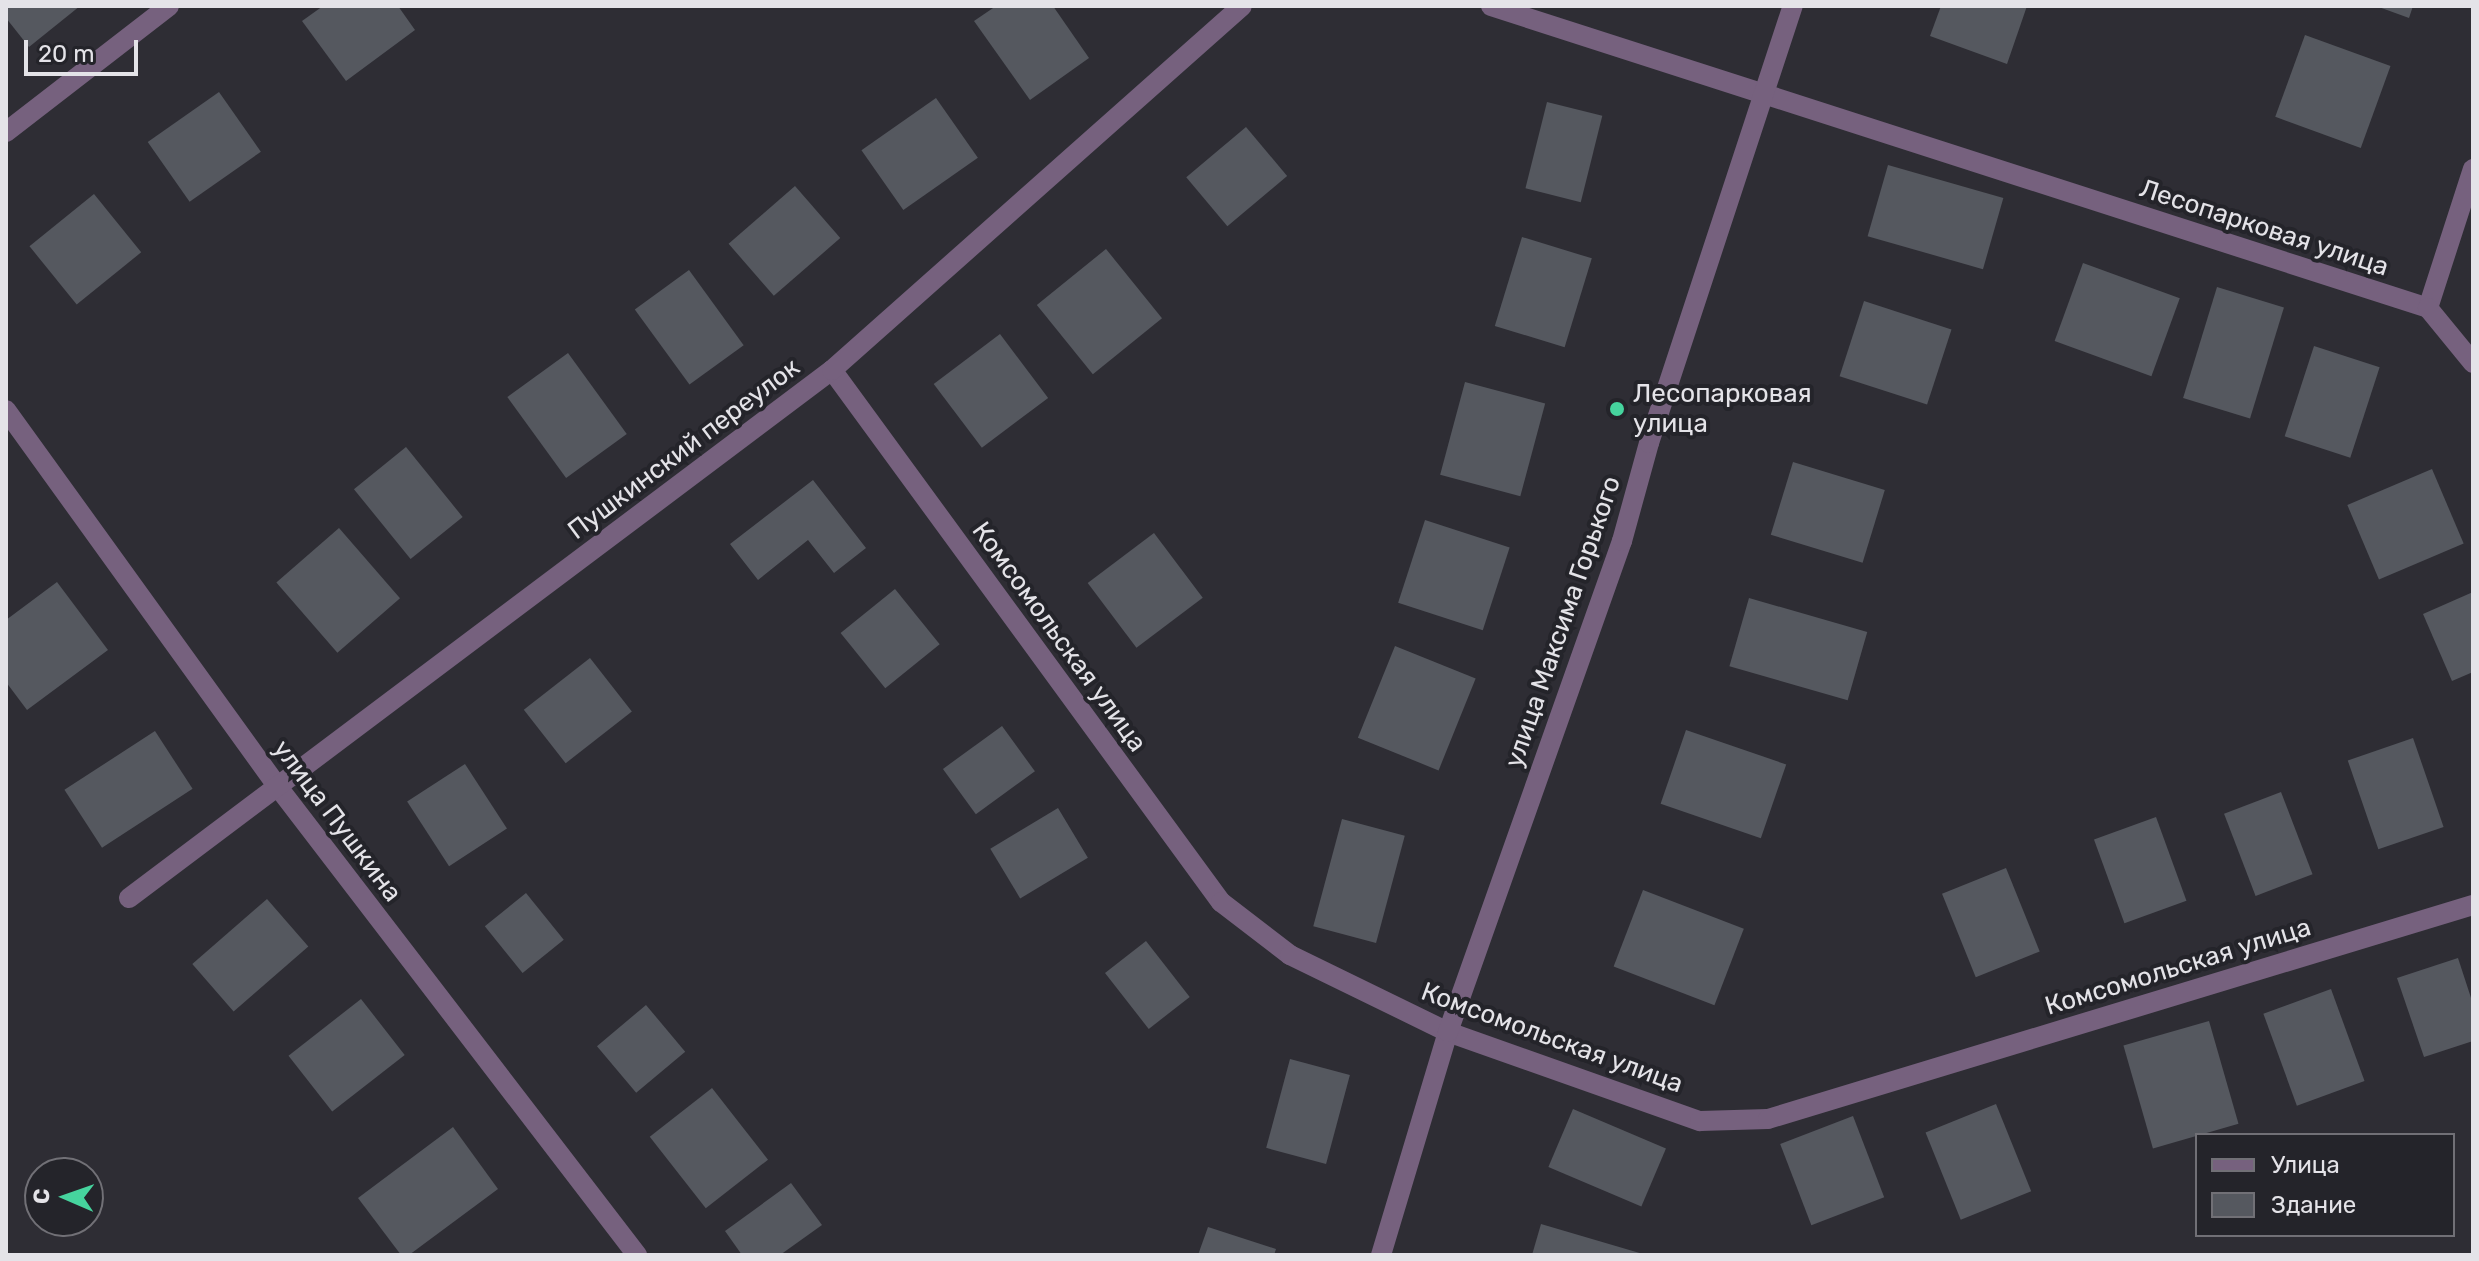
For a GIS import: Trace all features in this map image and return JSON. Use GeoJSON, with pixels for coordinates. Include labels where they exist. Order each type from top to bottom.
{"type":"FeatureCollection","features":[{"type":"Feature","properties":{"kind":"street"},"geometry":{"type":"LineString","coordinates":[[6,132],[169,6]]}},
{"type":"Feature","properties":{"kind":"street","name":"Пушкинский переулок"},"geometry":{"type":"LineString","coordinates":[[129,898],[832,370],[1242,6]]}},
{"type":"Feature","properties":{"kind":"street","name":"Лесопарковая улица"},"geometry":{"type":"LineString","coordinates":[[1491,6],[2428,308]]}},
{"type":"Feature","properties":{"kind":"street","name":"улица Максима Горького"},"geometry":{"type":"LineString","coordinates":[[1381,1255],[1448,1032],[1622,541],[1649,443],[1793,6]]}},
{"type":"Feature","properties":{"kind":"street"},"geometry":{"type":"LineString","coordinates":[[2473,169],[2428,308],[2473,363]]}},
{"type":"Feature","properties":{"kind":"street","name":"Комсомольская улица"},"geometry":{"type":"LineString","coordinates":[[832,370],[1221,902],[1290,955],[1448,1032],[1700,1121],[1768,1119],[2473,905]]}},
{"type":"Feature","properties":{"kind":"street","name":"улица Пушкина"},"geometry":{"type":"LineString","coordinates":[[6,410],[278,787],[637,1255]]}},
{"type":"Feature","properties":{"kind":"building"},"geometry":{"type":"Polygon","coordinates":[[[6,6],[80,6],[29,47],[6,18],[6,6]]]}},
{"type":"Feature","properties":{"kind":"building"},"geometry":{"type":"Polygon","coordinates":[[[323,6],[398,6],[415,30],[346,81],[302,21],[323,6]]]}},
{"type":"Feature","properties":{"kind":"building"},"geometry":{"type":"Polygon","coordinates":[[[996,6],[1053,6],[1089,58],[1030,100],[974,21],[996,6]]]}},
{"type":"Feature","properties":{"kind":"building"},"geometry":{"type":"Polygon","coordinates":[[[1941,6],[2027,6],[2007,64],[1930,36],[1941,6]]]}},
{"type":"Feature","properties":{"kind":"building"},"geometry":{"type":"Polygon","coordinates":[[[2376,6],[2413,6],[2409,18],[2376,6]]]}},
{"type":"Feature","properties":{"kind":"building"},"geometry":{"type":"Polygon","coordinates":[[[2305,35],[2391,66],[2361,148],[2275,117],[2305,35]]]}},
{"type":"Feature","properties":{"kind":"building"},"geometry":{"type":"Polygon","coordinates":[[[219,92],[261,152],[190,202],[148,142],[219,92]]]}},
{"type":"Feature","properties":{"kind":"building"},"geometry":{"type":"Polygon","coordinates":[[[936,98],[978,158],[903,210],[861,150],[936,98]]]}},
{"type":"Feature","properties":{"kind":"building"},"geometry":{"type":"Polygon","coordinates":[[[1547,102],[1602,116],[1581,202],[1525,188],[1547,102]]]}},
{"type":"Feature","properties":{"kind":"building"},"geometry":{"type":"Polygon","coordinates":[[[1246,127],[1287,176],[1227,226],[1186,177],[1246,127]]]}},
{"type":"Feature","properties":{"kind":"building"},"geometry":{"type":"Polygon","coordinates":[[[1888,165],[2003,198],[1983,269],[1868,236],[1888,165]]]}},
{"type":"Feature","properties":{"kind":"building"},"geometry":{"type":"Polygon","coordinates":[[[795,186],[840,238],[774,296],[729,244],[795,186]]]}},
{"type":"Feature","properties":{"kind":"building"},"geometry":{"type":"Polygon","coordinates":[[[94,194],[141,252],[77,305],[29,246],[94,194]]]}},
{"type":"Feature","properties":{"kind":"building"},"geometry":{"type":"Polygon","coordinates":[[[1522,237],[1592,258],[1565,347],[1495,326],[1522,237]]]}},
{"type":"Feature","properties":{"kind":"building"},"geometry":{"type":"Polygon","coordinates":[[[1106,249],[1162,318],[1093,374],[1037,305],[1106,249]]]}},
{"type":"Feature","properties":{"kind":"building"},"geometry":{"type":"Polygon","coordinates":[[[2083,263],[2180,298],[2151,376],[2055,341],[2083,263]]]}},
{"type":"Feature","properties":{"kind":"building"},"geometry":{"type":"Polygon","coordinates":[[[689,270],[744,345],[689,385],[635,309],[689,270]]]}},
{"type":"Feature","properties":{"kind":"building"},"geometry":{"type":"Polygon","coordinates":[[[2217,287],[2284,307],[2250,418],[2183,398],[2217,287]]]}},
{"type":"Feature","properties":{"kind":"building"},"geometry":{"type":"Polygon","coordinates":[[[1864,301],[1951,329],[1927,405],[1840,376],[1864,301]]]}},
{"type":"Feature","properties":{"kind":"building"},"geometry":{"type":"Polygon","coordinates":[[[1000,334],[1048,398],[982,448],[934,384],[1000,334]]]}},
{"type":"Feature","properties":{"kind":"building"},"geometry":{"type":"Polygon","coordinates":[[[2314,346],[2380,367],[2350,458],[2285,436],[2314,346]]]}},
{"type":"Feature","properties":{"kind":"building"},"geometry":{"type":"Polygon","coordinates":[[[568,353],[627,434],[566,478],[507,397],[568,353]]]}},
{"type":"Feature","properties":{"kind":"building"},"geometry":{"type":"Polygon","coordinates":[[[1465,382],[1545,403],[1520,496],[1440,475],[1465,382]]]}},
{"type":"Feature","properties":{"kind":"building"},"geometry":{"type":"Polygon","coordinates":[[[406,447],[463,517],[411,559],[354,489],[406,447]]]}},
{"type":"Feature","properties":{"kind":"building"},"geometry":{"type":"Polygon","coordinates":[[[1793,462],[1885,490],[1863,563],[1771,535],[1793,462]]]}},
{"type":"Feature","properties":{"kind":"building"},"geometry":{"type":"Polygon","coordinates":[[[2432,469],[2464,544],[2379,580],[2347,505],[2432,469]]]}},
{"type":"Feature","properties":{"kind":"building"},"geometry":{"type":"Polygon","coordinates":[[[813,480],[866,548],[834,573],[808,540],[758,580],[730,544],[813,480]]]}},
{"type":"Feature","properties":{"kind":"building"},"geometry":{"type":"Polygon","coordinates":[[[1425,520],[1510,548],[1483,630],[1398,603],[1425,520]]]}},
{"type":"Feature","properties":{"kind":"building"},"geometry":{"type":"Polygon","coordinates":[[[339,528],[400,598],[337,653],[276,582],[339,528]]]}},
{"type":"Feature","properties":{"kind":"building"},"geometry":{"type":"Polygon","coordinates":[[[1154,533],[1203,598],[1136,648],[1088,583],[1154,533]]]}},
{"type":"Feature","properties":{"kind":"building"},"geometry":{"type":"Polygon","coordinates":[[[57,582],[108,650],[27,710],[6,682],[6,620],[57,582]]]}},
{"type":"Feature","properties":{"kind":"building"},"geometry":{"type":"Polygon","coordinates":[[[895,589],[940,644],[885,688],[841,633],[895,589]]]}},
{"type":"Feature","properties":{"kind":"building"},"geometry":{"type":"Polygon","coordinates":[[[2473,592],[2473,672],[2452,681],[2423,614],[2473,592]]]}},
{"type":"Feature","properties":{"kind":"building"},"geometry":{"type":"Polygon","coordinates":[[[1749,598],[1867,632],[1848,700],[1729,666],[1749,598]]]}},
{"type":"Feature","properties":{"kind":"building"},"geometry":{"type":"Polygon","coordinates":[[[1395,646],[1476,679],[1439,770],[1358,738],[1395,646]]]}},
{"type":"Feature","properties":{"kind":"building"},"geometry":{"type":"Polygon","coordinates":[[[590,658],[632,712],[566,763],[524,710],[590,658]]]}},
{"type":"Feature","properties":{"kind":"building"},"geometry":{"type":"Polygon","coordinates":[[[1002,726],[1035,771],[976,814],[943,769],[1002,726]]]}},
{"type":"Feature","properties":{"kind":"building"},"geometry":{"type":"Polygon","coordinates":[[[1686,730],[1786,765],[1761,838],[1661,804],[1686,730]]]}},
{"type":"Feature","properties":{"kind":"building"},"geometry":{"type":"Polygon","coordinates":[[[155,731],[193,789],[102,848],[64,790],[155,731]]]}},
{"type":"Feature","properties":{"kind":"building"},"geometry":{"type":"Polygon","coordinates":[[[2413,738],[2444,827],[2378,849],[2348,760],[2413,738]]]}},
{"type":"Feature","properties":{"kind":"building"},"geometry":{"type":"Polygon","coordinates":[[[465,764],[507,829],[449,866],[407,802],[465,764]]]}},
{"type":"Feature","properties":{"kind":"building"},"geometry":{"type":"Polygon","coordinates":[[[2281,792],[2313,874],[2256,896],[2224,814],[2281,792]]]}},
{"type":"Feature","properties":{"kind":"building"},"geometry":{"type":"Polygon","coordinates":[[[1058,808],[1088,858],[1020,898],[990,849],[1058,808]]]}},
{"type":"Feature","properties":{"kind":"building"},"geometry":{"type":"Polygon","coordinates":[[[2156,817],[2186,901],[2124,923],[2094,840],[2156,817]]]}},
{"type":"Feature","properties":{"kind":"building"},"geometry":{"type":"Polygon","coordinates":[[[1342,819],[1405,836],[1376,943],[1313,926],[1342,819]]]}},
{"type":"Feature","properties":{"kind":"building"},"geometry":{"type":"Polygon","coordinates":[[[2006,868],[2040,951],[1976,977],[1942,894],[2006,868]]]}},
{"type":"Feature","properties":{"kind":"building"},"geometry":{"type":"Polygon","coordinates":[[[1643,890],[1744,929],[1714,1005],[1614,967],[1643,890]]]}},
{"type":"Feature","properties":{"kind":"building"},"geometry":{"type":"Polygon","coordinates":[[[526,893],[564,940],[523,973],[485,926],[526,893]]]}},
{"type":"Feature","properties":{"kind":"building"},"geometry":{"type":"Polygon","coordinates":[[[267,899],[308,947],[234,1011],[192,964],[267,899]]]}},
{"type":"Feature","properties":{"kind":"building"},"geometry":{"type":"Polygon","coordinates":[[[1146,941],[1190,997],[1149,1029],[1105,973],[1146,941]]]}},
{"type":"Feature","properties":{"kind":"building"},"geometry":{"type":"Polygon","coordinates":[[[2458,958],[2473,1004],[2473,1041],[2424,1057],[2397,978],[2458,958]]]}},
{"type":"Feature","properties":{"kind":"building"},"geometry":{"type":"Polygon","coordinates":[[[2331,989],[2365,1081],[2297,1106],[2263,1014],[2331,989]]]}},
{"type":"Feature","properties":{"kind":"building"},"geometry":{"type":"Polygon","coordinates":[[[361,999],[405,1055],[332,1112],[289,1056],[361,999]]]}},
{"type":"Feature","properties":{"kind":"building"},"geometry":{"type":"Polygon","coordinates":[[[646,1005],[685,1052],[636,1093],[597,1046],[646,1005]]]}},
{"type":"Feature","properties":{"kind":"building"},"geometry":{"type":"Polygon","coordinates":[[[2209,1021],[2238,1124],[2195,1133],[2195,1136],[2153,1148],[2123,1046],[2209,1021]]]}},
{"type":"Feature","properties":{"kind":"building"},"geometry":{"type":"Polygon","coordinates":[[[1290,1059],[1350,1075],[1326,1164],[1266,1148],[1290,1059]]]}},
{"type":"Feature","properties":{"kind":"building"},"geometry":{"type":"Polygon","coordinates":[[[712,1088],[768,1160],[706,1208],[650,1137],[712,1088]]]}},
{"type":"Feature","properties":{"kind":"building"},"geometry":{"type":"Polygon","coordinates":[[[1996,1104],[2031,1191],[1961,1220],[1926,1132],[1996,1104]]]}},
{"type":"Feature","properties":{"kind":"building"},"geometry":{"type":"Polygon","coordinates":[[[1573,1109],[1666,1148],[1641,1206],[1548,1167],[1573,1109]]]}},
{"type":"Feature","properties":{"kind":"building"},"geometry":{"type":"Polygon","coordinates":[[[1853,1116],[1884,1197],[1811,1225],[1780,1144],[1853,1116]]]}},
{"type":"Feature","properties":{"kind":"building"},"geometry":{"type":"Polygon","coordinates":[[[453,1127],[498,1189],[409,1255],[401,1255],[358,1198],[453,1127]]]}},
{"type":"Feature","properties":{"kind":"building"},"geometry":{"type":"Polygon","coordinates":[[[791,1183],[822,1225],[780,1255],[742,1255],[725,1231],[791,1183]]]}},
{"type":"Feature","properties":{"kind":"building"},"geometry":{"type":"Polygon","coordinates":[[[1541,1224],[1643,1254],[1643,1255],[1532,1255],[1541,1224]]]}},
{"type":"Feature","properties":{"kind":"building"},"geometry":{"type":"Polygon","coordinates":[[[1208,1227],[1276,1249],[1274,1255],[1198,1255],[1208,1227]]]}},
{"type":"Feature","properties":{"kind":"place","name":"Лесопарковая улица"},"geometry":{"type":"Point","coordinates":[1617,409]}}]}
